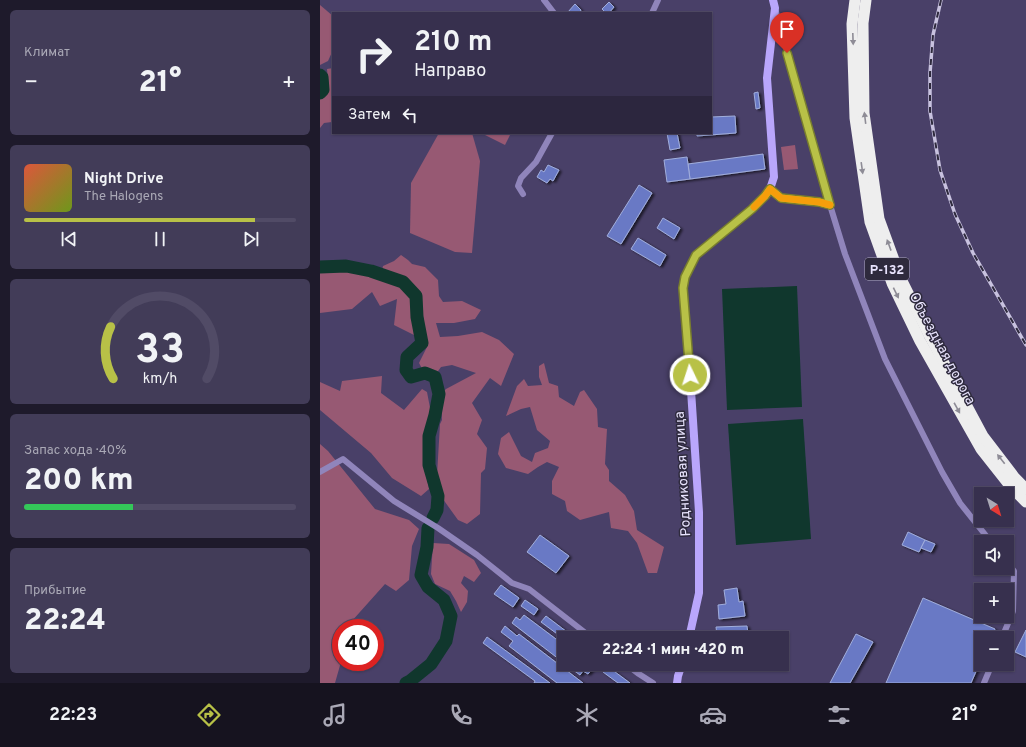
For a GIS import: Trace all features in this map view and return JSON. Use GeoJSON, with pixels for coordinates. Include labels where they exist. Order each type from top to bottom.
{"type":"FeatureCollection","features":[{"type":"Feature","properties":{"kind":"highway","name":"Объездная дорога"},"geometry":{"type":"LineString","coordinates":[[855,0],[852,24],[855,118],[870,222],[892,283],[920,341],[981,449],[1011,487],[1026,502]]}},
{"type":"Feature","properties":{"kind":"highway","name":"Объездная дорога"},"geometry":{"type":"LineString","coordinates":[[866,0],[864,22],[864,113],[879,219],[901,279],[983,436],[1015,478],[1026,489]]}},
{"type":"Feature","properties":{"kind":"street"},"geometry":{"type":"LineString","coordinates":[[544,0],[553,12]]}},
{"type":"Feature","properties":{"kind":"street"},"geometry":{"type":"LineString","coordinates":[[652,12],[658,0]]}},
{"type":"Feature","properties":{"kind":"street"},"geometry":{"type":"LineString","coordinates":[[774,4],[830,205],[852,275],[885,359],[942,472],[960,503],[985,535]]}},
{"type":"Feature","properties":{"kind":"street","name":"Родниковая улица"},"geometry":{"type":"LineString","coordinates":[[690,631],[698,593],[699,512],[683,288],[685,277],[696,255],[752,209],[765,196],[770,189],[774,177],[767,78],[774,4]]}},
{"type":"Feature","properties":{"kind":"street"},"geometry":{"type":"LineString","coordinates":[[523,194],[518,186],[521,178],[536,162],[551,134]]}},
{"type":"Feature","properties":{"kind":"street"},"geometry":{"type":"LineString","coordinates":[[770,189],[781,198],[819,202],[830,205]]}},
{"type":"Feature","properties":{"kind":"street"},"geometry":{"type":"LineString","coordinates":[[320,472],[343,459],[394,502],[438,528],[477,555],[512,583],[529,589],[583,631]]}},
{"type":"Feature","properties":{"kind":"street"},"geometry":{"type":"LineString","coordinates":[[1005,631],[1014,611],[1014,575]]}},
{"type":"Feature","properties":{"kind":"street"},"geometry":{"type":"LineString","coordinates":[[635,671],[653,683]]}},
{"type":"Feature","properties":{"kind":"street"},"geometry":{"type":"LineString","coordinates":[[677,683],[680,671]]}},
{"type":"Feature","properties":{"kind":"street"},"geometry":{"type":"LineString","coordinates":[[984,683],[989,671]]}},
{"type":"Feature","properties":{"kind":"shaded area"},"geometry":{"type":"Polygon","coordinates":[[[320,5],[332,15],[332,52],[328,61],[320,65],[320,5]]]}},
{"type":"Feature","properties":{"kind":"shaded area"},"geometry":{"type":"Polygon","coordinates":[[[332,68],[332,122],[324,123],[320,128],[320,98],[328,88],[327,69],[332,68]]]}},
{"type":"Feature","properties":{"kind":"shaded area"},"geometry":{"type":"Polygon","coordinates":[[[438,134],[472,134],[480,161],[472,253],[455,252],[410,233],[411,183],[438,134]]]}},
{"type":"Feature","properties":{"kind":"shaded area"},"geometry":{"type":"Polygon","coordinates":[[[486,134],[510,134],[505,145],[486,134]]]}},
{"type":"Feature","properties":{"kind":"shaded area"},"geometry":{"type":"Polygon","coordinates":[[[795,145],[798,169],[784,170],[781,147],[795,145]]]}},
{"type":"Feature","properties":{"kind":"shaded area"},"geometry":{"type":"Polygon","coordinates":[[[401,255],[412,264],[425,267],[438,280],[439,296],[443,302],[462,301],[481,310],[475,319],[454,323],[436,323],[440,337],[482,332],[499,340],[514,354],[501,386],[490,378],[472,403],[482,420],[477,434],[487,448],[485,469],[481,473],[480,514],[467,524],[458,520],[440,495],[437,475],[440,424],[442,420],[441,394],[446,389],[476,373],[452,365],[441,367],[433,377],[425,374],[419,363],[427,347],[421,299],[401,276],[382,271],[383,266],[394,261],[401,255]]]}},
{"type":"Feature","properties":{"kind":"shaded area"},"geometry":{"type":"Polygon","coordinates":[[[320,265],[344,269],[397,283],[413,297],[412,314],[414,335],[394,325],[397,299],[380,306],[372,292],[352,309],[320,313],[320,265]]]}},
{"type":"Feature","properties":{"kind":"shaded area"},"geometry":{"type":"Polygon","coordinates":[[[797,286],[802,407],[727,410],[722,289],[797,286]]]}},
{"type":"Feature","properties":{"kind":"shaded area"},"geometry":{"type":"Polygon","coordinates":[[[544,363],[549,383],[558,386],[559,397],[574,406],[580,392],[584,390],[597,409],[598,427],[607,429],[605,464],[609,470],[609,481],[625,495],[634,511],[637,530],[664,547],[657,573],[648,573],[637,543],[628,531],[611,528],[609,512],[580,520],[567,511],[565,501],[552,494],[552,481],[559,467],[547,462],[528,474],[506,468],[498,454],[501,438],[509,432],[521,456],[532,462],[535,453],[548,448],[550,441],[537,430],[530,407],[521,409],[506,416],[517,386],[524,379],[528,386],[542,385],[539,377],[539,366],[544,363]]]}},
{"type":"Feature","properties":{"kind":"shaded area"},"geometry":{"type":"Polygon","coordinates":[[[382,376],[381,393],[404,410],[422,389],[427,392],[431,413],[426,428],[423,458],[429,489],[421,496],[392,478],[371,453],[320,410],[320,382],[340,391],[342,381],[382,376]]]}},
{"type":"Feature","properties":{"kind":"shaded area"},"geometry":{"type":"Polygon","coordinates":[[[803,419],[811,539],[736,545],[728,424],[803,419]]]}},
{"type":"Feature","properties":{"kind":"shaded area"},"geometry":{"type":"Polygon","coordinates":[[[320,444],[328,451],[375,509],[409,520],[419,529],[412,546],[409,580],[396,591],[385,584],[354,619],[332,619],[332,671],[338,671],[335,683],[320,683],[320,444]]]}},
{"type":"Feature","properties":{"kind":"shaded area"},"geometry":{"type":"Polygon","coordinates":[[[433,543],[449,544],[474,560],[481,573],[474,582],[464,576],[461,583],[468,591],[467,602],[461,612],[450,591],[435,584],[431,574],[433,543]]]}},
{"type":"Feature","properties":{"kind":"building"},"geometry":{"type":"Polygon","coordinates":[[[609,2],[614,7],[610,12],[605,12],[602,9],[609,2]]]}},
{"type":"Feature","properties":{"kind":"building"},"geometry":{"type":"Polygon","coordinates":[[[575,4],[581,10],[580,12],[568,12],[575,4]]]}},
{"type":"Feature","properties":{"kind":"building"},"geometry":{"type":"Polygon","coordinates":[[[758,92],[760,108],[756,109],[754,93],[758,92]]]}},
{"type":"Feature","properties":{"kind":"building"},"geometry":{"type":"Polygon","coordinates":[[[735,116],[736,133],[697,136],[697,134],[712,134],[712,117],[735,116]]]}},
{"type":"Feature","properties":{"kind":"building"},"geometry":{"type":"Polygon","coordinates":[[[667,134],[677,134],[680,148],[670,150],[667,134]]]}},
{"type":"Feature","properties":{"kind":"building"},"geometry":{"type":"Polygon","coordinates":[[[763,154],[765,169],[690,179],[688,164],[763,154]]]}},
{"type":"Feature","properties":{"kind":"building"},"geometry":{"type":"Polygon","coordinates":[[[687,157],[690,179],[667,182],[664,160],[687,157]]]}},
{"type":"Feature","properties":{"kind":"building"},"geometry":{"type":"Polygon","coordinates":[[[548,165],[559,170],[553,181],[550,179],[547,183],[537,177],[541,170],[544,172],[548,165]]]}},
{"type":"Feature","properties":{"kind":"building"},"geometry":{"type":"Polygon","coordinates":[[[639,185],[652,193],[621,244],[607,236],[639,185]]]}},
{"type":"Feature","properties":{"kind":"building"},"geometry":{"type":"Polygon","coordinates":[[[663,218],[680,228],[674,239],[657,228],[663,218]]]}},
{"type":"Feature","properties":{"kind":"building"},"geometry":{"type":"Polygon","coordinates":[[[638,238],[666,255],[660,266],[631,249],[638,238]]]}},
{"type":"Feature","properties":{"kind":"building"},"geometry":{"type":"Polygon","coordinates":[[[908,532],[925,540],[919,552],[902,545],[908,532]]]}},
{"type":"Feature","properties":{"kind":"building"},"geometry":{"type":"Polygon","coordinates":[[[540,535],[569,556],[556,573],[527,552],[540,535]]]}},
{"type":"Feature","properties":{"kind":"building"},"geometry":{"type":"Polygon","coordinates":[[[925,540],[935,544],[931,552],[921,548],[925,540]]]}},
{"type":"Feature","properties":{"kind":"building"},"geometry":{"type":"Polygon","coordinates":[[[501,585],[519,598],[513,607],[494,594],[501,585]]]}},
{"type":"Feature","properties":{"kind":"building"},"geometry":{"type":"Polygon","coordinates":[[[737,588],[739,602],[743,601],[745,616],[719,619],[718,605],[726,604],[724,590],[737,588]]]}},
{"type":"Feature","properties":{"kind":"building"},"geometry":{"type":"Polygon","coordinates":[[[923,598],[974,620],[974,623],[981,623],[995,629],[994,631],[974,631],[974,671],[976,671],[971,683],[886,683],[923,598]]]}},
{"type":"Feature","properties":{"kind":"building"},"geometry":{"type":"Polygon","coordinates":[[[525,600],[538,609],[534,615],[521,606],[525,600]]]}},
{"type":"Feature","properties":{"kind":"building"},"geometry":{"type":"Polygon","coordinates":[[[524,615],[557,640],[557,658],[512,623],[516,617],[520,620],[524,615]]]}},
{"type":"Feature","properties":{"kind":"building"},"geometry":{"type":"Polygon","coordinates":[[[546,616],[566,631],[557,631],[557,634],[541,622],[546,616]]]}},
{"type":"Feature","properties":{"kind":"building"},"geometry":{"type":"Polygon","coordinates":[[[505,626],[517,636],[519,634],[557,663],[557,671],[567,671],[583,683],[557,683],[509,646],[513,641],[501,632],[505,626]]]}},
{"type":"Feature","properties":{"kind":"building"},"geometry":{"type":"Polygon","coordinates":[[[747,626],[748,631],[716,631],[716,627],[747,626]]]}},
{"type":"Feature","properties":{"kind":"building"},"geometry":{"type":"Polygon","coordinates":[[[1026,630],[1026,657],[1015,652],[1026,630]]]}},
{"type":"Feature","properties":{"kind":"building"},"geometry":{"type":"Polygon","coordinates":[[[856,634],[873,642],[850,683],[830,683],[856,634]]]}},
{"type":"Feature","properties":{"kind":"building"},"geometry":{"type":"Polygon","coordinates":[[[487,637],[550,683],[534,683],[535,681],[483,643],[487,637]]]}},
{"type":"Feature","properties":{"kind":"building"},"geometry":{"type":"Polygon","coordinates":[[[575,671],[583,671],[580,675],[575,671]]]}},
{"type":"Feature","properties":{"kind":"building"},"geometry":{"type":"Polygon","coordinates":[[[583,671],[590,671],[588,674],[583,671]]]}},
{"type":"Feature","properties":{"kind":"building"},"geometry":{"type":"Polygon","coordinates":[[[614,671],[630,683],[618,683],[603,672],[614,671]]]}},
{"type":"Feature","properties":{"kind":"waterway"},"geometry":{"type":"LineString","coordinates":[[320,75],[322,77],[323,90],[320,93]]}},
{"type":"Feature","properties":{"kind":"waterway"},"geometry":{"type":"LineString","coordinates":[[320,267],[346,266],[371,271],[403,282],[416,296],[417,317],[422,343],[407,357],[406,370],[411,377],[425,373],[435,377],[439,394],[429,436],[429,465],[438,496],[437,510],[433,518]]}},
{"type":"Feature","properties":{"kind":"waterway"},"geometry":{"type":"LineString","coordinates":[[406,683],[431,664],[446,641],[451,616],[444,600],[428,587],[421,575],[427,547],[428,528]]}},
{"type":"Feature","properties":{"kind":"railway"},"geometry":{"type":"LineString","coordinates":[[941,0],[933,35],[930,73],[930,111],[940,170],[955,214],[973,253],[1026,345]]}},
{"type":"Feature","properties":{"kind":"slow traffic"},"geometry":{"type":"LineString","coordinates":[[754,207],[770,189],[781,198],[819,202],[830,205]]}},
{"type":"Feature","properties":{"kind":"route"},"geometry":{"type":"LineString","coordinates":[[690,375],[683,288],[685,277],[696,255],[752,209],[770,189],[781,198],[819,202],[830,205],[787,53]]}}]}
